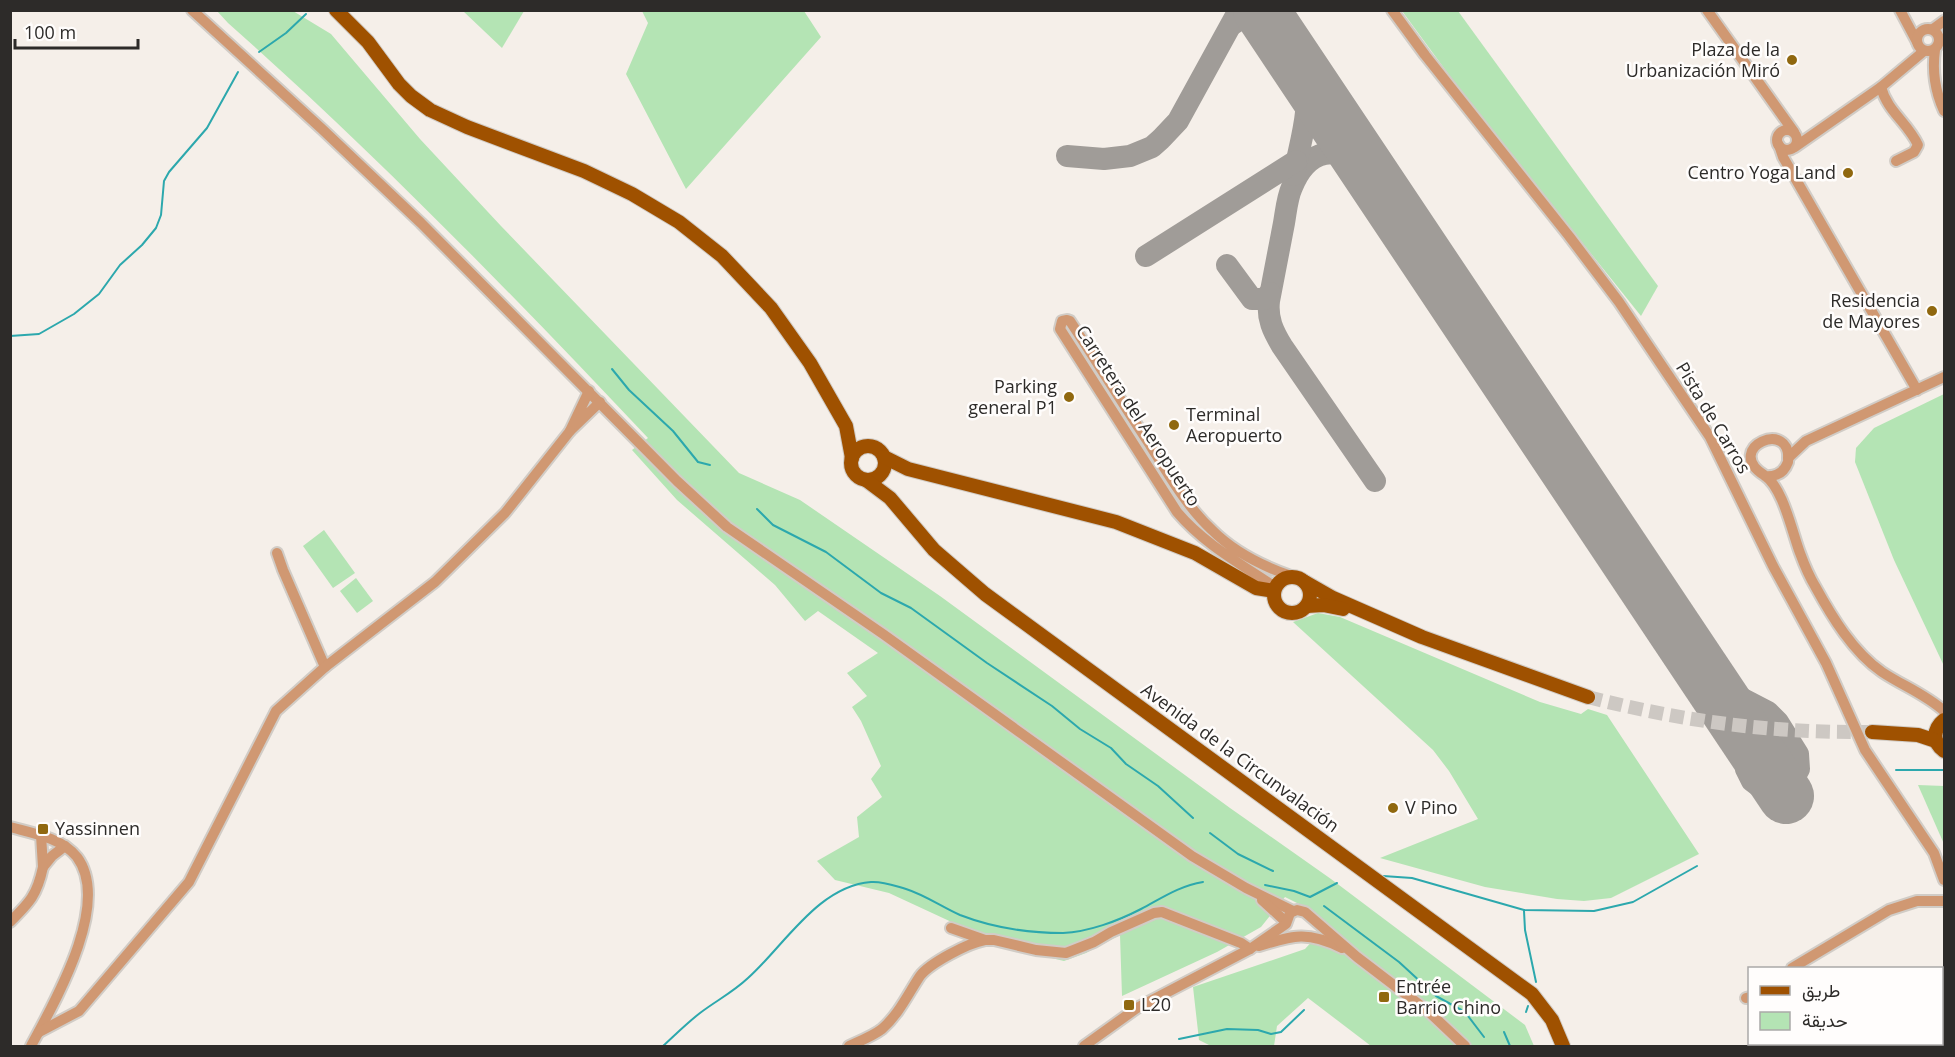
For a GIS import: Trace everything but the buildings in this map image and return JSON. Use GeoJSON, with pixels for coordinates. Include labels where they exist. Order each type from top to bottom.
{"type":"FeatureCollection","features":[{"type":"Feature","properties":{"kind":"main road"},"geometry":{"type":"LineString","coordinates":[[336,10],[368,42],[399,84],[430,110],[616,186],[664,212],[702,240],[739,273],[771,308],[810,363],[846,426],[854,472],[890,498]]}},
{"type":"Feature","properties":{"kind":"main road"},"geometry":{"type":"LineString","coordinates":[[846,426],[881,452],[890,498]]}},
{"type":"Feature","properties":{"kind":"main road"},"geometry":{"type":"LineString","coordinates":[[852,458],[861,447],[871,446]]}},
{"type":"Feature","properties":{"kind":"main road"},"geometry":{"type":"LineString","coordinates":[[883,467],[908,469],[1116,522],[1195,552],[1250,585],[1262,590],[1274,589]]}},
{"type":"Feature","properties":{"kind":"main road"},"geometry":{"type":"LineString","coordinates":[[866,480],[872,480],[883,467]]}},
{"type":"Feature","properties":{"kind":"main road","name":"Avenida de la Circunvalación"},"geometry":{"type":"LineString","coordinates":[[890,498],[929,544],[985,594],[1532,994],[1548,1014],[1563,1047]]}},
{"type":"Feature","properties":{"kind":"main road"},"geometry":{"type":"LineString","coordinates":[[1305,582],[1310,591],[1310,601],[1307,606],[1303,610],[1292,613],[1282,610],[1275,602],[1274,589],[1282,579],[1291,576],[1305,582],[1325,595],[1368,614],[1477,658],[1588,697]]}},
{"type":"Feature","properties":{"kind":"main road"},"geometry":{"type":"LineString","coordinates":[[1250,585],[1262,598],[1278,606]]}},
{"type":"Feature","properties":{"kind":"main road"},"geometry":{"type":"LineString","coordinates":[[1307,606],[1332,606],[1368,614]]}},
{"type":"Feature","properties":{"kind":"main road"},"geometry":{"type":"LineString","coordinates":[[1872,732],[1918,735],[1940,733]]}},
{"type":"Feature","properties":{"kind":"street"},"geometry":{"type":"LineString","coordinates":[[192,10],[420,223],[677,481],[742,540],[882,634],[1192,856],[1293,911],[1301,910],[1357,957],[1429,1012],[1465,1047]]}},
{"type":"Feature","properties":{"kind":"street","name":"Pista de Carros"},"geometry":{"type":"LineString","coordinates":[[1392,10],[1619,302],[1704,428],[1781,581],[1827,663],[1865,750],[1934,853],[1944,880]]}},
{"type":"Feature","properties":{"kind":"street"},"geometry":{"type":"LineString","coordinates":[[1707,10],[1795,134],[1797,141],[1785,145]]}},
{"type":"Feature","properties":{"kind":"street"},"geometry":{"type":"LineString","coordinates":[[1785,145],[1809,138],[1881,87],[1924,47],[1939,43],[1935,30],[1902,14]]}},
{"type":"Feature","properties":{"kind":"street"},"geometry":{"type":"LineString","coordinates":[[1902,14],[1924,47]]}},
{"type":"Feature","properties":{"kind":"street"},"geometry":{"type":"LineString","coordinates":[[1944,21],[1935,30],[1918,34],[1933,64],[1935,84],[1944,111]]}},
{"type":"Feature","properties":{"kind":"street"},"geometry":{"type":"LineString","coordinates":[[1881,87],[1887,104],[1918,145],[1914,152],[1896,161]]}},
{"type":"Feature","properties":{"kind":"street"},"geometry":{"type":"LineString","coordinates":[[1774,106],[1785,145],[1787,162],[1917,390]]}},
{"type":"Feature","properties":{"kind":"street"},"geometry":{"type":"LineString","coordinates":[[1785,145],[1780,133],[1785,130],[1809,138]]}},
{"type":"Feature","properties":{"kind":"street","name":"Carretera del Aeropuerto"},"geometry":{"type":"LineString","coordinates":[[1274,589],[1224,554],[1189,525],[1178,512],[1160,485],[1131,427],[1100,367],[1070,321],[1062,321],[1060,329],[1090,374],[1131,427],[1171,478],[1201,519],[1223,540],[1262,565],[1291,576]]}},
{"type":"Feature","properties":{"kind":"street"},"geometry":{"type":"LineString","coordinates":[[1090,374],[1100,367]]}},
{"type":"Feature","properties":{"kind":"street"},"geometry":{"type":"LineString","coordinates":[[1782,444],[1806,441],[1944,377]]}},
{"type":"Feature","properties":{"kind":"street"},"geometry":{"type":"LineString","coordinates":[[570,430],[590,392]]}},
{"type":"Feature","properties":{"kind":"street"},"geometry":{"type":"LineString","coordinates":[[39,1032],[79,1011],[189,882],[276,711],[325,668],[435,582],[505,513],[570,430],[600,402]]}},
{"type":"Feature","properties":{"kind":"street"},"geometry":{"type":"LineString","coordinates":[[1765,476],[1781,472],[1788,458],[1786,448],[1772,439],[1766,439],[1754,447],[1751,455],[1752,464],[1774,485],[1801,556],[1815,585],[1849,639],[1870,663],[1935,703],[1944,711]]}},
{"type":"Feature","properties":{"kind":"street"},"geometry":{"type":"LineString","coordinates":[[1788,458],[1806,441]]}},
{"type":"Feature","properties":{"kind":"street"},"geometry":{"type":"LineString","coordinates":[[1780,497],[1781,472]]}},
{"type":"Feature","properties":{"kind":"street"},"geometry":{"type":"LineString","coordinates":[[1160,485],[1171,478]]}},
{"type":"Feature","properties":{"kind":"street"},"geometry":{"type":"LineString","coordinates":[[278,553],[283,570],[325,668]]}},
{"type":"Feature","properties":{"kind":"street"},"geometry":{"type":"LineString","coordinates":[[1935,703],[1938,710],[1940,733]]}},
{"type":"Feature","properties":{"kind":"street"},"geometry":{"type":"LineString","coordinates":[[10,826],[41,835],[65,846],[76,856],[84,871],[87,889],[87,909],[68,974],[31,1047]]}},
{"type":"Feature","properties":{"kind":"street"},"geometry":{"type":"LineString","coordinates":[[10,922],[31,901],[38,889],[44,867],[41,835]]}},
{"type":"Feature","properties":{"kind":"street"},"geometry":{"type":"LineString","coordinates":[[44,867],[52,856],[65,846]]}},
{"type":"Feature","properties":{"kind":"street"},"geometry":{"type":"LineString","coordinates":[[1249,889],[1286,923],[1291,933],[1326,941],[1357,957]]}},
{"type":"Feature","properties":{"kind":"street"},"geometry":{"type":"LineString","coordinates":[[1795,967],[1889,909],[1917,901],[1944,900]]}},
{"type":"Feature","properties":{"kind":"street"},"geometry":{"type":"LineString","coordinates":[[1084,1047],[1137,1008],[1250,949],[1286,923],[1293,911]]}},
{"type":"Feature","properties":{"kind":"street"},"geometry":{"type":"LineString","coordinates":[[849,1047],[882,1029],[907,999],[921,975],[929,968],[985,940],[1066,953],[1154,913],[1162,912],[1241,943],[1250,949],[1300,935],[1311,926],[1311,918]]}},
{"type":"Feature","properties":{"kind":"street"},"geometry":{"type":"LineString","coordinates":[[951,928],[985,940]]}},
{"type":"Feature","properties":{"kind":"green space"},"geometry":{"type":"Polygon","coordinates":[[[217,11],[293,11],[331,34],[420,139],[739,473],[800,500],[940,596],[1331,879],[1525,1025],[1534,1046],[1371,1046],[1308,998],[1277,1026],[1274,1046],[1211,1046],[1199,1040],[1193,987],[1305,949],[1327,925],[1299,904],[1285,897],[1261,927],[1217,952],[1122,996],[1120,935],[1086,953],[1064,961],[997,945],[973,948],[958,925],[889,893],[835,880],[817,861],[859,837],[857,817],[882,797],[871,779],[881,766],[861,721],[852,707],[867,696],[847,673],[878,653],[818,611],[805,621],[775,585],[677,500],[632,450],[648,438],[546,331],[390,174],[217,11]]]}},
{"type":"Feature","properties":{"kind":"green space"},"geometry":{"type":"Polygon","coordinates":[[[463,11],[524,11],[502,48],[463,11]]]}},
{"type":"Feature","properties":{"kind":"green space"},"geometry":{"type":"Polygon","coordinates":[[[642,11],[804,11],[821,37],[686,189],[626,74],[648,23],[642,11]]]}},
{"type":"Feature","properties":{"kind":"green space"},"geometry":{"type":"Polygon","coordinates":[[[1402,11],[1458,11],[1658,286],[1641,316],[1463,94],[1402,11]]]}},
{"type":"Feature","properties":{"kind":"green space"},"geometry":{"type":"Polygon","coordinates":[[[1944,394],[1944,666],[1894,560],[1855,462],[1856,448],[1874,428],[1944,394]]]}},
{"type":"Feature","properties":{"kind":"green space"},"geometry":{"type":"Polygon","coordinates":[[[324,530],[355,573],[333,588],[303,546],[324,530]]]}},
{"type":"Feature","properties":{"kind":"green space"},"geometry":{"type":"Polygon","coordinates":[[[356,578],[373,601],[357,613],[340,591],[356,578]]]}},
{"type":"Feature","properties":{"kind":"green space"},"geometry":{"type":"Polygon","coordinates":[[[1318,613],[1340,617],[1540,702],[1581,714],[1588,709],[1607,715],[1699,854],[1611,898],[1584,901],[1557,899],[1485,887],[1380,858],[1478,819],[1449,771],[1433,750],[1293,622],[1318,613]]]}},
{"type":"Feature","properties":{"kind":"green space"},"geometry":{"type":"Polygon","coordinates":[[[1918,785],[1944,786],[1944,844],[1918,785]]]}},
{"type":"Feature","properties":{"kind":"waterway"},"geometry":{"type":"LineString","coordinates":[[259,52],[286,33],[306,14]]}},
{"type":"Feature","properties":{"kind":"waterway"},"geometry":{"type":"LineString","coordinates":[[10,336],[39,334],[74,314],[99,294],[120,265],[142,245],[156,228],[161,215],[164,181],[207,128],[238,72]]}},
{"type":"Feature","properties":{"kind":"waterway"},"geometry":{"type":"LineString","coordinates":[[612,369],[629,390],[673,431],[698,462],[710,465]]}},
{"type":"Feature","properties":{"kind":"waterway"},"geometry":{"type":"LineString","coordinates":[[757,509],[773,525],[826,552],[881,593],[911,608],[1052,706],[1080,729],[1111,748],[1126,764],[1158,786],[1193,818]]}},
{"type":"Feature","properties":{"kind":"waterway"},"geometry":{"type":"LineString","coordinates":[[1896,770],[1944,770]]}},
{"type":"Feature","properties":{"kind":"waterway"},"geometry":{"type":"LineString","coordinates":[[1210,833],[1238,854],[1273,871]]}},
{"type":"Feature","properties":{"kind":"waterway"},"geometry":{"type":"LineString","coordinates":[[1383,876],[1412,878],[1524,910],[1594,911],[1633,902],[1697,866]]}},
{"type":"Feature","properties":{"kind":"waterway"},"geometry":{"type":"LineString","coordinates":[[663,1046],[706,1008],[748,978],[818,906],[834,894],[852,886],[871,882],[884,883],[913,892],[960,915],[984,923],[1037,932],[1063,933],[1082,931],[1113,922],[1178,889],[1203,882]]}},
{"type":"Feature","properties":{"kind":"waterway"},"geometry":{"type":"LineString","coordinates":[[1265,885],[1310,897],[1337,883]]}},
{"type":"Feature","properties":{"kind":"waterway"},"geometry":{"type":"LineString","coordinates":[[1324,906],[1399,962],[1436,996],[1465,1012],[1484,1037]]}},
{"type":"Feature","properties":{"kind":"waterway"},"geometry":{"type":"LineString","coordinates":[[1524,911],[1525,930],[1536,982]]}},
{"type":"Feature","properties":{"kind":"waterway"},"geometry":{"type":"LineString","coordinates":[[1526,1012],[1528,1006]]}},
{"type":"Feature","properties":{"kind":"waterway"},"geometry":{"type":"LineString","coordinates":[[1179,1039],[1227,1029],[1258,1030],[1271,1034],[1281,1032],[1304,1010]]}},
{"type":"Feature","properties":{"kind":"waterway"},"geometry":{"type":"LineString","coordinates":[[1504,1032],[1510,1046]]}},
{"type":"Feature","properties":{"kind":"taxiway"},"geometry":{"type":"LineString","coordinates":[[1067,156],[1104,159],[1130,156],[1152,147],[1178,121],[1239,10]]}},
{"type":"Feature","properties":{"kind":"taxiway"},"geometry":{"type":"LineString","coordinates":[[1233,24],[1251,17],[1269,22]]}},
{"type":"Feature","properties":{"kind":"taxiway"},"geometry":{"type":"LineString","coordinates":[[1294,175],[1306,111],[1307,98],[1303,73]]}},
{"type":"Feature","properties":{"kind":"taxiway"},"geometry":{"type":"LineString","coordinates":[[1368,171],[1357,162],[1335,153],[1315,157],[1299,174],[1288,200],[1269,301],[1269,314],[1271,325],[1282,346],[1375,481]]}},
{"type":"Feature","properties":{"kind":"taxiway"},"geometry":{"type":"LineString","coordinates":[[1146,256],[1296,161]]}},
{"type":"Feature","properties":{"kind":"taxiway"},"geometry":{"type":"LineString","coordinates":[[1227,265],[1252,299],[1264,299],[1270,293]]}},
{"type":"Feature","properties":{"kind":"taxiway"},"geometry":{"type":"LineString","coordinates":[[1696,661],[1716,685],[1768,712],[1778,722],[1798,754],[1799,769],[1793,780],[1777,789],[1769,790],[1752,781],[1746,769],[1746,736]]}},
{"type":"Feature","properties":{"kind":"runway"},"geometry":{"type":"LineString","coordinates":[[1261,10],[1786,796]]}},
{"type":"Feature","properties":{"kind":"tunnel"},"geometry":{"type":"LineString","coordinates":[[1588,697],[1660,713],[1729,724],[1799,730],[1872,732]]}},
{"type":"Feature","properties":{"kind":"place","name":"Plaza de la Urbanización Miró"},"geometry":{"type":"Point","coordinates":[1792,60]}},
{"type":"Feature","properties":{"kind":"place","name":"Centro Yoga Land"},"geometry":{"type":"Point","coordinates":[1848,173]}},
{"type":"Feature","properties":{"kind":"place","name":"Residencia de Mayores"},"geometry":{"type":"Point","coordinates":[1932,311]}},
{"type":"Feature","properties":{"kind":"place","name":"Parking general P1"},"geometry":{"type":"Point","coordinates":[1069,397]}},
{"type":"Feature","properties":{"kind":"place","name":"Terminal Aeropuerto"},"geometry":{"type":"Point","coordinates":[1174,425]}},
{"type":"Feature","properties":{"kind":"place","name":"V Pino"},"geometry":{"type":"Point","coordinates":[1393,808]}},
{"type":"Feature","properties":{"kind":"place","name":"Yassinnen"},"geometry":{"type":"Point","coordinates":[43,829]}},
{"type":"Feature","properties":{"kind":"place","name":"Entrée Barrio Chino"},"geometry":{"type":"Point","coordinates":[1384,997]}},
{"type":"Feature","properties":{"kind":"place","name":"L20"},"geometry":{"type":"Point","coordinates":[1129,1005]}}]}
